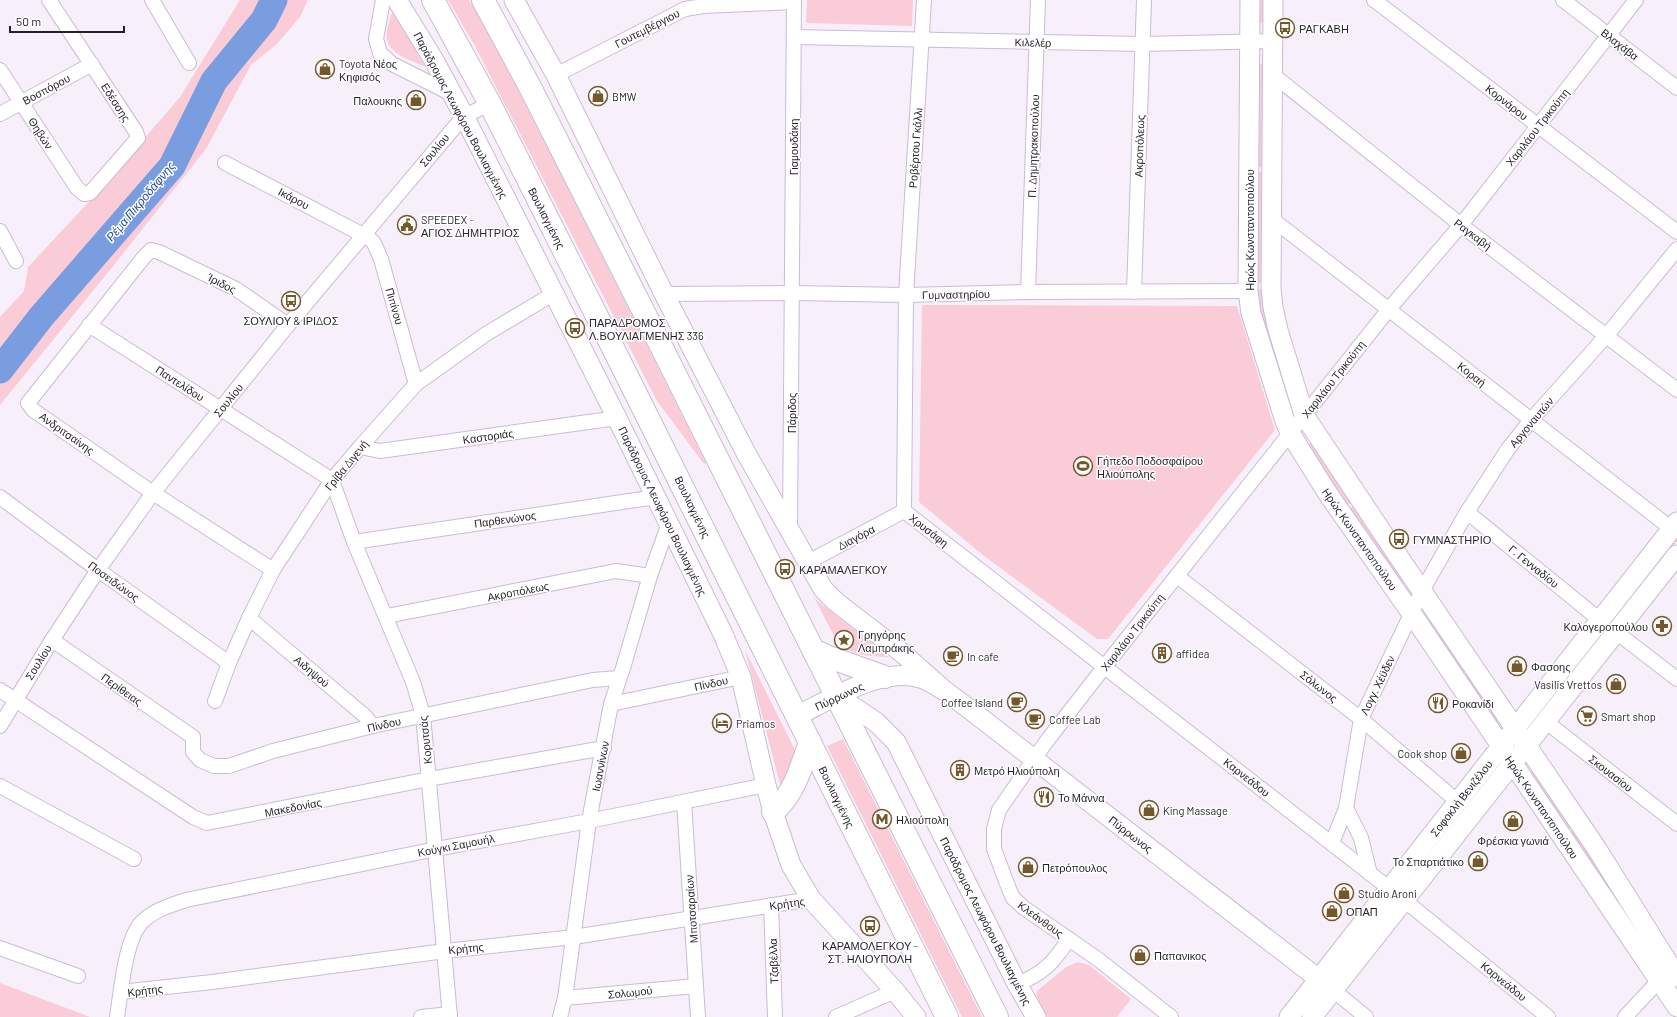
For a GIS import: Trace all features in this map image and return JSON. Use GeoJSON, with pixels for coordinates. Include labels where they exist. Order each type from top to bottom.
{"type":"FeatureCollection","features":[{"type":"Feature","properties":{"kind":"main road","name":"Βουλιαγμένης"},"geometry":{"type":"LineString","coordinates":[[434,0],[490,104],[810,742],[946,1017]]}},
{"type":"Feature","properties":{"kind":"main road"},"geometry":{"type":"LineString","coordinates":[[483,0],[530,87],[997,1017]]}},
{"type":"Feature","properties":{"kind":"main road"},"geometry":{"type":"LineString","coordinates":[[813,650],[885,677]]}},
{"type":"Feature","properties":{"kind":"main road"},"geometry":{"type":"LineString","coordinates":[[773,812],[784,802],[792,790],[810,742]]}},
{"type":"Feature","properties":{"kind":"street","name":"Εδέσσης"},"geometry":{"type":"LineString","coordinates":[[49,0],[136,132],[138,138],[90,193],[84,194]]}},
{"type":"Feature","properties":{"kind":"street"},"geometry":{"type":"LineString","coordinates":[[152,0],[189,64]]}},
{"type":"Feature","properties":{"kind":"street"},"geometry":{"type":"LineString","coordinates":[[383,0],[376,39],[380,53],[392,64],[452,94]]}},
{"type":"Feature","properties":{"kind":"street","name":"Παράδρομος Λεωφόρου Βουλιαγμένης"},"geometry":{"type":"LineString","coordinates":[[397,0],[424,43],[464,116],[617,418],[724,634],[742,677],[773,812],[791,865],[811,899],[895,991],[916,1017]]}},
{"type":"Feature","properties":{"kind":"street"},"geometry":{"type":"LineString","coordinates":[[514,0],[556,75],[664,294],[749,459],[823,589],[836,602],[901,652],[945,691]]}},
{"type":"Feature","properties":{"kind":"street","name":"Ροβέρτου Γκάλλι"},"geometry":{"type":"LineString","coordinates":[[906,295],[924,0]]}},
{"type":"Feature","properties":{"kind":"street","name":"Π. Δημητρακοπούλου"},"geometry":{"type":"LineString","coordinates":[[1028,292],[1038,0]]}},
{"type":"Feature","properties":{"kind":"street","name":"Ακροπόλεως"},"geometry":{"type":"LineString","coordinates":[[1134,292],[1144,0]]}},
{"type":"Feature","properties":{"kind":"street","name":"Ηρώς Κωνσταντοπούλου"},"geometry":{"type":"LineString","coordinates":[[1250,0],[1248,291],[1251,313],[1279,405],[1290,433],[1328,494],[1412,614],[1512,763],[1669,975]]}},
{"type":"Feature","properties":{"kind":"street","name":"Ηρώς Κωνσταντοπούλου"},"geometry":{"type":"LineString","coordinates":[[1272,0],[1271,288],[1273,308],[1278,330],[1304,415],[1526,746],[1597,849],[1669,975],[1677,1007]]}},
{"type":"Feature","properties":{"kind":"street","name":"Κορνάρου"},"geometry":{"type":"LineString","coordinates":[[1374,0],[1677,232]]}},
{"type":"Feature","properties":{"kind":"street","name":"Βλαχάβα"},"geometry":{"type":"LineString","coordinates":[[1563,0],[1677,88]]}},
{"type":"Feature","properties":{"kind":"street","name":"Χαριλάου Τρικούπη"},"geometry":{"type":"LineString","coordinates":[[1034,760],[1105,666],[1389,309],[1460,224],[1636,0]]}},
{"type":"Feature","properties":{"kind":"street","name":"Γουτεμβέργιου"},"geometry":{"type":"LineString","coordinates":[[556,75],[684,4],[702,6],[794,1]]}},
{"type":"Feature","properties":{"kind":"street","name":"Γιαμουδάκη"},"geometry":{"type":"LineString","coordinates":[[792,293],[794,1]]}},
{"type":"Feature","properties":{"kind":"street","name":"Κιλελέρ"},"geometry":{"type":"LineString","coordinates":[[794,37],[1142,44],[1272,41]]}},
{"type":"Feature","properties":{"kind":"street","name":"Βοσπόρου"},"geometry":{"type":"LineString","coordinates":[[0,114],[92,64]]}},
{"type":"Feature","properties":{"kind":"street","name":"Θηβών"},"geometry":{"type":"LineString","coordinates":[[0,70],[77,188],[84,194]]}},
{"type":"Feature","properties":{"kind":"street","name":"Ραγκαβή"},"geometry":{"type":"LineString","coordinates":[[1272,74],[1460,224],[1677,390]]}},
{"type":"Feature","properties":{"kind":"street","name":"Σουλίου"},"geometry":{"type":"LineString","coordinates":[[0,726],[52,640],[98,570],[153,493],[288,325],[464,116],[490,104]]}},
{"type":"Feature","properties":{"kind":"street","name":"Ικάρου"},"geometry":{"type":"LineString","coordinates":[[224,163],[363,235]]}},
{"type":"Feature","properties":{"kind":"street","name":"Κοραή"},"geometry":{"type":"LineString","coordinates":[[1272,219],[1531,420],[1674,526]]}},
{"type":"Feature","properties":{"kind":"street"},"geometry":{"type":"LineString","coordinates":[[0,231],[16,261]]}},
{"type":"Feature","properties":{"kind":"street","name":"Πιπίνου"},"geometry":{"type":"LineString","coordinates":[[363,235],[374,243],[379,254],[416,384]]}},
{"type":"Feature","properties":{"kind":"street","name":"Αργοναυτών"},"geometry":{"type":"LineString","coordinates":[[1412,614],[1422,591],[1467,512],[1508,449],[1531,420],[1607,335],[1677,249]]}},
{"type":"Feature","properties":{"kind":"street","name":"Ίριδος"},"geometry":{"type":"LineString","coordinates":[[151,250],[159,252],[236,289],[288,325]]}},
{"type":"Feature","properties":{"kind":"street","name":"Ανδριτσαίνης"},"geometry":{"type":"LineString","coordinates":[[151,250],[89,324],[28,403],[33,410],[153,493],[273,570]]}},
{"type":"Feature","properties":{"kind":"street","name":"Γυμναστηρίου"},"geometry":{"type":"LineString","coordinates":[[664,294],[792,293],[906,295],[1028,292],[1248,291]]}},
{"type":"Feature","properties":{"kind":"street","name":"Πάριδος"},"geometry":{"type":"LineString","coordinates":[[790,532],[792,293]]}},
{"type":"Feature","properties":{"kind":"street","name":"Γρίβα Διγενή"},"geometry":{"type":"LineString","coordinates":[[215,702],[229,663],[248,618],[273,570],[332,480],[416,384],[486,334],[554,294]]}},
{"type":"Feature","properties":{"kind":"street","name":"Χρυσάφη"},"geometry":{"type":"LineString","coordinates":[[906,295],[904,511],[1105,666]]}},
{"type":"Feature","properties":{"kind":"street","name":"Παντελίδου"},"geometry":{"type":"LineString","coordinates":[[89,324],[332,480]]}},
{"type":"Feature","properties":{"kind":"street","name":"Καστοριάς"},"geometry":{"type":"LineString","coordinates":[[360,447],[380,451],[617,418]]}},
{"type":"Feature","properties":{"kind":"street","name":"Κορυτσάς"},"geometry":{"type":"LineString","coordinates":[[332,480],[354,542],[387,616],[413,682],[423,715],[450,1015]]}},
{"type":"Feature","properties":{"kind":"street","name":"Ποσειδώνος"},"geometry":{"type":"LineString","coordinates":[[0,497],[98,570],[229,663]]}},
{"type":"Feature","properties":{"kind":"street","name":"Παρθενώνος"},"geometry":{"type":"LineString","coordinates":[[354,542],[656,497]]}},
{"type":"Feature","properties":{"kind":"street","name":"Διαγόρα"},"geometry":{"type":"LineString","coordinates":[[808,562],[904,511]]}},
{"type":"Feature","properties":{"kind":"street","name":"Γ. Γενναδίου"},"geometry":{"type":"LineString","coordinates":[[1467,512],[1600,620]]}},
{"type":"Feature","properties":{"kind":"street","name":"Ιωαννίνων"},"geometry":{"type":"LineString","coordinates":[[560,1017],[565,998],[589,821],[604,748],[611,704],[650,576],[669,523]]}},
{"type":"Feature","properties":{"kind":"street","name":"Σοφοκλή Βενιζέλου"},"geometry":{"type":"LineString","coordinates":[[1397,894],[1458,802],[1674,526]]}},
{"type":"Feature","properties":{"kind":"street","name":"Σοφοκλή Βενιζέλου"},"geometry":{"type":"LineString","coordinates":[[1289,1017],[1326,984],[1397,894],[1512,763],[1677,554]]}},
{"type":"Feature","properties":{"kind":"street","name":"Ακροπόλεως"},"geometry":{"type":"LineString","coordinates":[[387,616],[616,571],[650,576]]}},
{"type":"Feature","properties":{"kind":"street","name":"Σόλωνος"},"geometry":{"type":"LineString","coordinates":[[1177,576],[1361,719],[1458,802]]}},
{"type":"Feature","properties":{"kind":"street","name":"Λογγ. Χέϋδεν"},"geometry":{"type":"LineString","coordinates":[[1332,843],[1346,808],[1361,719],[1412,614]]}},
{"type":"Feature","properties":{"kind":"street","name":"Αιδηψού"},"geometry":{"type":"LineString","coordinates":[[248,618],[365,716],[373,726]]}},
{"type":"Feature","properties":{"kind":"street"},"geometry":{"type":"LineString","coordinates":[[1616,632],[1677,680]]}},
{"type":"Feature","properties":{"kind":"street","name":"Περίθειας"},"geometry":{"type":"LineString","coordinates":[[52,640],[193,737]]}},
{"type":"Feature","properties":{"kind":"street","name":"Καρνεάδου"},"geometry":{"type":"LineString","coordinates":[[1105,666],[1397,894],[1548,1017]]}},
{"type":"Feature","properties":{"kind":"street","name":"Πίνδου"},"geometry":{"type":"LineString","coordinates":[[611,704],[742,677]]}},
{"type":"Feature","properties":{"kind":"street","name":"Πύρρωνος"},"geometry":{"type":"LineString","coordinates":[[797,716],[862,684],[885,677],[918,677],[945,691],[1326,984],[1366,1017]]}},
{"type":"Feature","properties":{"kind":"street","name":"Πίνδου"},"geometry":{"type":"LineString","coordinates":[[193,737],[193,752],[200,760],[214,766],[229,766],[273,751],[373,726],[593,680],[619,678]]}},
{"type":"Feature","properties":{"kind":"street","name":"Μακεδονίας"},"geometry":{"type":"LineString","coordinates":[[0,690],[193,817],[207,823],[429,779],[604,748]]}},
{"type":"Feature","properties":{"kind":"street","name":"Παράδρομος Λεωφόρου Βουλιαγμένης"},"geometry":{"type":"LineString","coordinates":[[837,696],[884,729],[896,742],[1016,984],[1036,1017]]}},
{"type":"Feature","properties":{"kind":"street","name":"Σκουασίου"},"geometry":{"type":"LineString","coordinates":[[1545,721],[1677,824]]}},
{"type":"Feature","properties":{"kind":"street","name":"Κλεάνθους"},"geometry":{"type":"LineString","coordinates":[[1034,760],[999,810],[994,829],[994,849],[1013,898],[1024,908],[1098,960],[1171,1017]]}},
{"type":"Feature","properties":{"kind":"street","name":"Κούγκι Σαμουήλ"},"geometry":{"type":"LineString","coordinates":[[121,992],[129,944],[135,930],[150,916],[186,900],[436,849],[589,821],[766,785]]}},
{"type":"Feature","properties":{"kind":"street"},"geometry":{"type":"LineString","coordinates":[[0,786],[134,859]]}},
{"type":"Feature","properties":{"kind":"street","name":"Μποτσαραίων"},"geometry":{"type":"LineString","coordinates":[[684,802],[698,1017]]}},
{"type":"Feature","properties":{"kind":"street"},"geometry":{"type":"LineString","coordinates":[[1346,808],[1361,838],[1370,874]]}},
{"type":"Feature","properties":{"kind":"street","name":"Κρήτης"},"geometry":{"type":"LineString","coordinates":[[121,992],[220,981],[445,951],[574,937],[811,899]]}},
{"type":"Feature","properties":{"kind":"street","name":"Τζαβέλλα"},"geometry":{"type":"LineString","coordinates":[[771,905],[775,1017]]}},
{"type":"Feature","properties":{"kind":"street"},"geometry":{"type":"LineString","coordinates":[[1016,984],[1032,978],[1044,971],[1058,957],[1069,939]]}},
{"type":"Feature","properties":{"kind":"street"},"geometry":{"type":"LineString","coordinates":[[0,948],[78,976]]}},
{"type":"Feature","properties":{"kind":"street"},"geometry":{"type":"LineString","coordinates":[[1625,1017],[1669,975]]}},
{"type":"Feature","properties":{"kind":"street","name":"Σοφοκλή Βενιζέλου"},"geometry":{"type":"LineString","coordinates":[[1312,1017],[1326,984]]}},
{"type":"Feature","properties":{"kind":"street","name":"Σολωμού"},"geometry":{"type":"LineString","coordinates":[[565,998],[696,986]]}},
{"type":"Feature","properties":{"kind":"street"},"geometry":{"type":"LineString","coordinates":[[836,1017],[895,991]]}},
{"type":"Feature","properties":{"kind":"street"},"geometry":{"type":"LineString","coordinates":[[117,1017],[121,992]]}},
{"type":"Feature","properties":{"kind":"street"},"geometry":{"type":"LineString","coordinates":[[422,1017],[450,1015]]}},
{"type":"Feature","properties":{"kind":"shaded area"},"geometry":{"type":"Polygon","coordinates":[[[240,0],[308,0],[300,17],[277,44],[251,65],[206,149],[0,405],[0,317],[24,291],[28,267],[98,192],[180,97],[240,0]]]}},
{"type":"Feature","properties":{"kind":"shaded area"},"geometry":{"type":"Polygon","coordinates":[[[448,0],[469,0],[481,18],[706,463],[704,464],[657,401],[475,46],[448,0]]]}},
{"type":"Feature","properties":{"kind":"shaded area"},"geometry":{"type":"Polygon","coordinates":[[[807,0],[913,0],[912,26],[806,23],[807,0]]]}},
{"type":"Feature","properties":{"kind":"shaded area"},"geometry":{"type":"Polygon","coordinates":[[[1257,0],[1265,0],[1265,23],[1257,23],[1257,0]]]}},
{"type":"Feature","properties":{"kind":"shaded area"},"geometry":{"type":"Polygon","coordinates":[[[392,12],[425,67],[398,54],[389,45],[387,33],[392,12]]]}},
{"type":"Feature","properties":{"kind":"shaded area"},"geometry":{"type":"Polygon","coordinates":[[[1256,64],[1264,64],[1264,167],[1256,167],[1256,64]]]}},
{"type":"Feature","properties":{"kind":"shaded area"},"geometry":{"type":"Polygon","coordinates":[[[1256,172],[1263,172],[1263,283],[1256,283],[1256,172]]]}},
{"type":"Feature","properties":{"kind":"shaded area"},"geometry":{"type":"Polygon","coordinates":[[[1255,289],[1263,289],[1294,403],[1287,406],[1260,318],[1255,289]]]}},
{"type":"Feature","properties":{"kind":"shaded area","name":"Γήπεδο Ποδοσφαίρου Ηλιούπολης"},"geometry":{"type":"Polygon","coordinates":[[[922,305],[1237,306],[1275,430],[1108,639],[1097,639],[984,556],[919,502],[922,305]]]}},
{"type":"Feature","properties":{"kind":"shaded area"},"geometry":{"type":"Polygon","coordinates":[[[1314,441],[1354,501],[1348,505],[1307,446],[1314,441]]]}},
{"type":"Feature","properties":{"kind":"shaded area"},"geometry":{"type":"Polygon","coordinates":[[[1356,504],[1406,579],[1400,583],[1349,509],[1356,504]]]}},
{"type":"Feature","properties":{"kind":"shaded area"},"geometry":{"type":"Polygon","coordinates":[[[1677,537],[1677,541],[1611,625],[1609,623],[1677,537]]]}},
{"type":"Feature","properties":{"kind":"shaded area"},"geometry":{"type":"Polygon","coordinates":[[[814,598],[889,657],[859,654],[847,650],[839,643],[814,598]]]}},
{"type":"Feature","properties":{"kind":"shaded area"},"geometry":{"type":"Polygon","coordinates":[[[1433,619],[1468,670],[1462,674],[1427,623],[1433,619]]]}},
{"type":"Feature","properties":{"kind":"shaded area"},"geometry":{"type":"Polygon","coordinates":[[[745,650],[798,756],[781,788],[745,650]]]}},
{"type":"Feature","properties":{"kind":"shaded area"},"geometry":{"type":"Polygon","coordinates":[[[1470,673],[1502,719],[1495,724],[1464,678],[1470,673]]]}},
{"type":"Feature","properties":{"kind":"shaded area"},"geometry":{"type":"Polygon","coordinates":[[[843,739],[982,1017],[962,1017],[827,746],[843,739]]]}},
{"type":"Feature","properties":{"kind":"shaded area"},"geometry":{"type":"Polygon","coordinates":[[[1536,769],[1574,826],[1567,830],[1529,774],[1536,769]]]}},
{"type":"Feature","properties":{"kind":"shaded area"},"geometry":{"type":"Polygon","coordinates":[[[1576,829],[1623,899],[1616,904],[1569,833],[1576,829]]]}},
{"type":"Feature","properties":{"kind":"shaded area"},"geometry":{"type":"Polygon","coordinates":[[[1078,962],[1089,965],[1131,999],[1117,1017],[1047,1017],[1036,995],[1037,991],[1066,967],[1078,962]]]}},
{"type":"Feature","properties":{"kind":"shaded area"},"geometry":{"type":"Polygon","coordinates":[[[0,983],[90,1017],[0,1017],[0,983]]]}},
{"type":"Feature","properties":{"kind":"waterway","name":"Ρέμα Πικροδάφνης"},"geometry":{"type":"LineString","coordinates":[[0,370],[41,317],[172,166],[214,81],[264,20],[274,0]]}},
{"type":"Feature","properties":{"kind":"place","name":"ΡΑΓΚΑΒΗ"},"geometry":{"type":"Point","coordinates":[1285,28]}},
{"type":"Feature","properties":{"kind":"place","name":"Toyota Νέος Κηφισός"},"geometry":{"type":"Point","coordinates":[325,69]}},
{"type":"Feature","properties":{"kind":"place","name":"BMW"},"geometry":{"type":"Point","coordinates":[598,96]}},
{"type":"Feature","properties":{"kind":"place","name":"Παλουκης"},"geometry":{"type":"Point","coordinates":[416,100]}},
{"type":"Feature","properties":{"kind":"place","name":"SPEEDEX - ΑΓΙΟΣ ΔΗΜΗΤΡΙΟΣ"},"geometry":{"type":"Point","coordinates":[407,225]}},
{"type":"Feature","properties":{"kind":"place","name":"ΣΟΥΛΙΟΥ & ΙΡΙΔΟΣ"},"geometry":{"type":"Point","coordinates":[291,301]}},
{"type":"Feature","properties":{"kind":"place","name":"ΠΑΡΑΔΡΟΜΟΣ Λ.ΒΟΥΛΙΑΓΜΕΝΗΣ 336"},"geometry":{"type":"Point","coordinates":[575,328]}},
{"type":"Feature","properties":{"kind":"place","name":"Γήπεδο Ποδοσφαίρου Ηλιούπολης"},"geometry":{"type":"Point","coordinates":[1083,466]}},
{"type":"Feature","properties":{"kind":"place","name":"ΓΥΜΝΑΣΤΗΡΙΟ"},"geometry":{"type":"Point","coordinates":[1399,539]}},
{"type":"Feature","properties":{"kind":"place","name":"ΚΑΡΑΜΑΛΕΓΚΟΥ"},"geometry":{"type":"Point","coordinates":[785,569]}},
{"type":"Feature","properties":{"kind":"place","name":"Καλογεροπούλου"},"geometry":{"type":"Point","coordinates":[1662,626]}},
{"type":"Feature","properties":{"kind":"place","name":"Γρηγόρης Λαμπράκης"},"geometry":{"type":"Point","coordinates":[844,640]}},
{"type":"Feature","properties":{"kind":"place","name":"affidea"},"geometry":{"type":"Point","coordinates":[1162,653]}},
{"type":"Feature","properties":{"kind":"place","name":"In cafe"},"geometry":{"type":"Point","coordinates":[953,656]}},
{"type":"Feature","properties":{"kind":"place","name":"Φασοης"},"geometry":{"type":"Point","coordinates":[1517,666]}},
{"type":"Feature","properties":{"kind":"place","name":"Vasilis Vrettos"},"geometry":{"type":"Point","coordinates":[1616,684]}},
{"type":"Feature","properties":{"kind":"place","name":"Coffee Island"},"geometry":{"type":"Point","coordinates":[1017,702]}},
{"type":"Feature","properties":{"kind":"place","name":"Ροκανίδι"},"geometry":{"type":"Point","coordinates":[1438,703]}},
{"type":"Feature","properties":{"kind":"place","name":"Smart shop"},"geometry":{"type":"Point","coordinates":[1587,716]}},
{"type":"Feature","properties":{"kind":"place","name":"Coffee Lab"},"geometry":{"type":"Point","coordinates":[1035,719]}},
{"type":"Feature","properties":{"kind":"place","name":"Priamos"},"geometry":{"type":"Point","coordinates":[722,723]}},
{"type":"Feature","properties":{"kind":"place","name":"Cook shop"},"geometry":{"type":"Point","coordinates":[1461,753]}},
{"type":"Feature","properties":{"kind":"place","name":"Μετρό Ηλιούπολη"},"geometry":{"type":"Point","coordinates":[960,770]}},
{"type":"Feature","properties":{"kind":"place","name":"Το Μάννα"},"geometry":{"type":"Point","coordinates":[1044,797]}},
{"type":"Feature","properties":{"kind":"place","name":"King Massage"},"geometry":{"type":"Point","coordinates":[1149,810]}},
{"type":"Feature","properties":{"kind":"place","name":"Ηλιούπολη"},"geometry":{"type":"Point","coordinates":[882,819]}},
{"type":"Feature","properties":{"kind":"place","name":"Φρέσκια γωνιά"},"geometry":{"type":"Point","coordinates":[1513,821]}},
{"type":"Feature","properties":{"kind":"place","name":"Το Σπαρτιάτικο"},"geometry":{"type":"Point","coordinates":[1478,861]}},
{"type":"Feature","properties":{"kind":"place","name":"Πετρόπουλος"},"geometry":{"type":"Point","coordinates":[1028,867]}},
{"type":"Feature","properties":{"kind":"place","name":"Studio Aroni"},"geometry":{"type":"Point","coordinates":[1344,893]}},
{"type":"Feature","properties":{"kind":"place","name":"ΟΠΑΠ"},"geometry":{"type":"Point","coordinates":[1332,911]}},
{"type":"Feature","properties":{"kind":"place","name":"ΚΑΡΑΜΟΛΕΓΚΟΥ - ΣΤ. ΗΛΙΟΥΠΟΛΗ"},"geometry":{"type":"Point","coordinates":[870,926]}},
{"type":"Feature","properties":{"kind":"place","name":"Παπανικος"},"geometry":{"type":"Point","coordinates":[1140,955]}}]}
